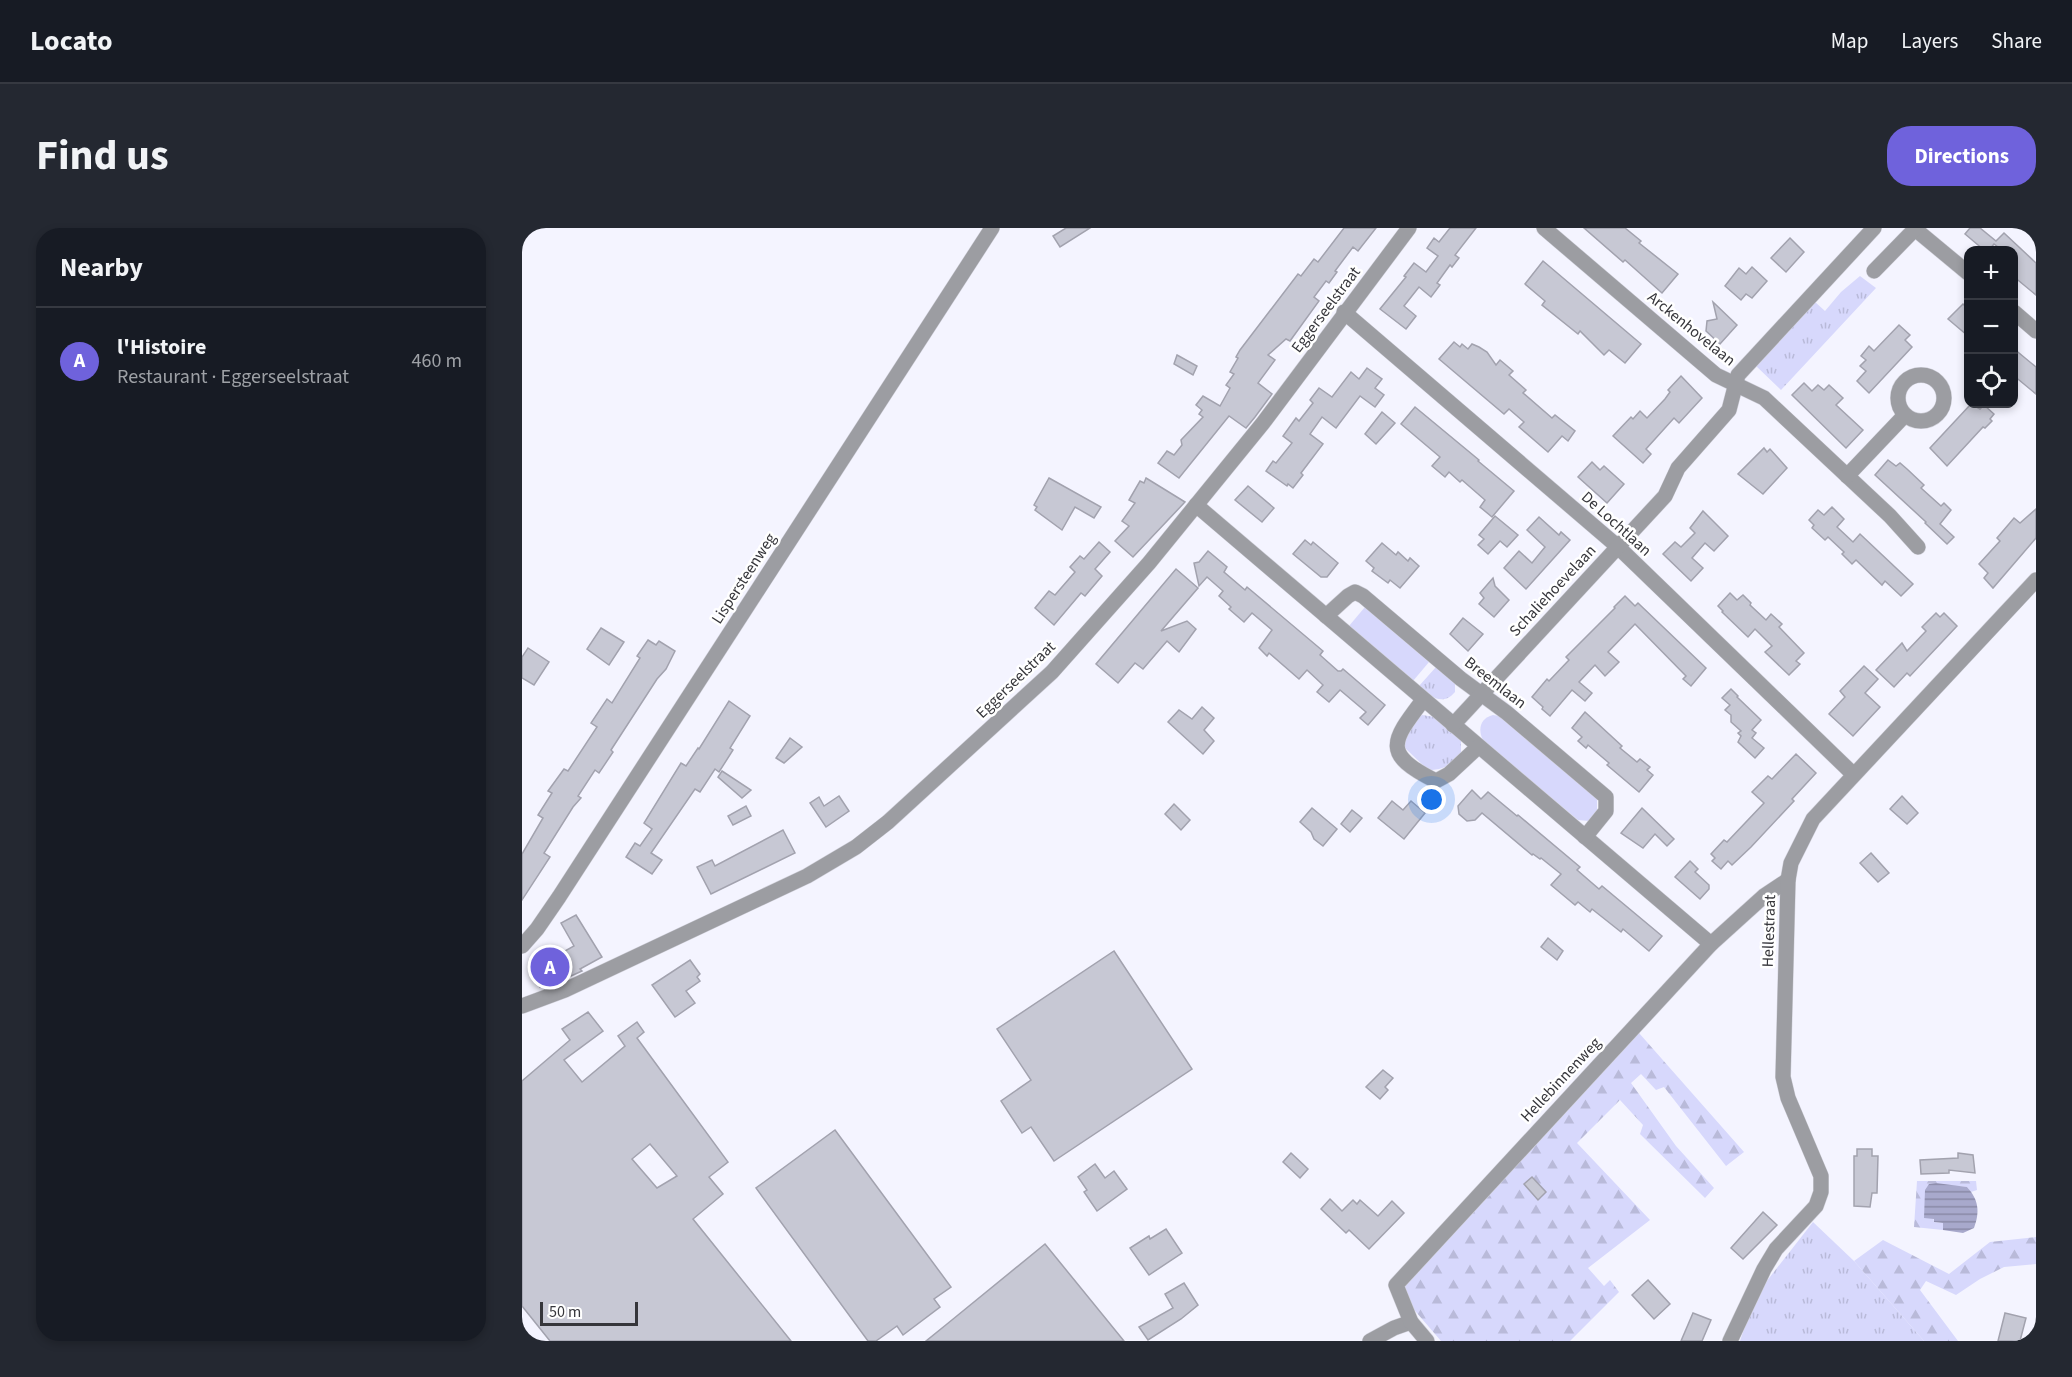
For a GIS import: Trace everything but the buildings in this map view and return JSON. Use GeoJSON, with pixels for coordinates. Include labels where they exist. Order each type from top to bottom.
{"type":"FeatureCollection","features":[{"type":"Feature","properties":{"kind":"street","name":"Lispersteenweg"},"geometry":{"type":"LineString","coordinates":[[522,946],[559,897],[992,228]]}},
{"type":"Feature","properties":{"kind":"street","name":"Eggerseelstraat"},"geometry":{"type":"LineString","coordinates":[[522,1006],[565,990],[807,876],[856,847],[888,822],[1052,672],[1155,555],[1263,423],[1409,228]]}},
{"type":"Feature","properties":{"kind":"street","name":"Arckenhovelaan"},"geometry":{"type":"LineString","coordinates":[[1544,228],[1716,375],[1764,398],[1890,516],[1918,548]]}},
{"type":"Feature","properties":{"kind":"street","name":"Schaliehoevelaan"},"geometry":{"type":"LineString","coordinates":[[1453,724],[1665,496],[1678,468],[1729,410],[1738,375],[1874,228]]}},
{"type":"Feature","properties":{"kind":"street"},"geometry":{"type":"LineString","coordinates":[[1874,271],[1916,228],[1964,270]]}},
{"type":"Feature","properties":{"kind":"street","name":"De Lochtlaan"},"geometry":{"type":"LineString","coordinates":[[1344,312],[1617,546],[1853,774]]}},
{"type":"Feature","properties":{"kind":"street"},"geometry":{"type":"LineString","coordinates":[[2018,316],[2036,331]]}},
{"type":"Feature","properties":{"kind":"street"},"geometry":{"type":"LineString","coordinates":[[1847,476],[1905,415]]}},
{"type":"Feature","properties":{"kind":"street"},"geometry":{"type":"LineString","coordinates":[[1196,505],[1711,944]]}},
{"type":"Feature","properties":{"kind":"street","name":"Hellestraat"},"geometry":{"type":"LineString","coordinates":[[1730,1341],[1764,1269],[1776,1250],[1816,1206],[1821,1192],[1821,1176],[1788,1098],[1783,1077],[1788,880],[1791,863],[1813,819],[2036,580]]}},
{"type":"Feature","properties":{"kind":"street","name":"Breemlaan"},"geometry":{"type":"LineString","coordinates":[[1326,616],[1355,592],[1363,596],[1481,694],[1507,712],[1606,798],[1606,811],[1585,837]]}},
{"type":"Feature","properties":{"kind":"street"},"geometry":{"type":"LineString","coordinates":[[1423,700],[1396,740],[1401,756],[1423,774],[1436,781],[1449,774],[1478,747]]}},
{"type":"Feature","properties":{"kind":"street","name":"Hellebinnenweg"},"geometry":{"type":"LineString","coordinates":[[1411,1322],[1396,1285],[1550,1115],[1711,944],[1764,896],[1788,880]]}},
{"type":"Feature","properties":{"kind":"street"},"geometry":{"type":"LineString","coordinates":[[1370,1341],[1411,1322],[1427,1341]]}},
{"type":"Feature","properties":{"kind":"green space"},"geometry":{"type":"Polygon","coordinates":[[[1860,276],[1876,288],[1781,390],[1755,365],[1814,301],[1825,311],[1841,292],[1860,276]]]}},
{"type":"Feature","properties":{"kind":"green space"},"geometry":{"type":"Polygon","coordinates":[[[1365,607],[1429,662],[1413,681],[1349,626],[1365,607]]]}},
{"type":"Feature","properties":{"kind":"green space"},"geometry":{"type":"Polygon","coordinates":[[[1436,667],[1455,682],[1455,692],[1445,699],[1432,696],[1419,686],[1436,667]]]}},
{"type":"Feature","properties":{"kind":"green space"},"geometry":{"type":"Polygon","coordinates":[[[1422,715],[1435,717],[1461,740],[1461,754],[1447,766],[1428,770],[1405,748],[1408,729],[1422,715]]]}},
{"type":"Feature","properties":{"kind":"green space"},"geometry":{"type":"Polygon","coordinates":[[[1493,715],[1499,716],[1597,798],[1597,811],[1589,821],[1578,820],[1484,742],[1481,725],[1485,719],[1493,715]]]}},
{"type":"Feature","properties":{"kind":"green space"},"geometry":{"type":"Polygon","coordinates":[[[1639,1033],[1744,1152],[1726,1166],[1664,1087],[1656,1090],[1641,1074],[1631,1083],[1676,1146],[1714,1188],[1705,1198],[1640,1134],[1643,1125],[1620,1100],[1577,1143],[1650,1220],[1588,1268],[1604,1286],[1610,1280],[1619,1292],[1570,1341],[1441,1341],[1410,1305],[1404,1285],[1639,1033]]]}},
{"type":"Feature","properties":{"kind":"green space"},"geometry":{"type":"Polygon","coordinates":[[[1917,1181],[1976,1181],[1977,1190],[1971,1192],[1967,1187],[1929,1184],[1934,1222],[1943,1223],[1943,1230],[1914,1227],[1917,1181]]]}},
{"type":"Feature","properties":{"kind":"green space"},"geometry":{"type":"Polygon","coordinates":[[[1813,1222],[1854,1261],[1924,1341],[1740,1341],[1755,1296],[1813,1222]]]}},
{"type":"Feature","properties":{"kind":"green space"},"geometry":{"type":"Polygon","coordinates":[[[2036,1237],[2036,1264],[2004,1267],[1956,1295],[1926,1281],[1920,1290],[1958,1341],[1924,1341],[1854,1261],[1883,1240],[1949,1274],[1990,1242],[2036,1237]]]}},
{"type":"Feature","properties":{"kind":"shaded area"},"geometry":{"type":"Polygon","coordinates":[[[1929,1184],[1967,1187],[1977,1206],[1974,1228],[1963,1233],[1943,1230],[1943,1223],[1924,1218],[1925,1190],[1929,1184]]]}},
{"type":"Feature","properties":{"kind":"place","name":"l'Histoire"},"geometry":{"type":"Point","coordinates":[550,967]}}]}
